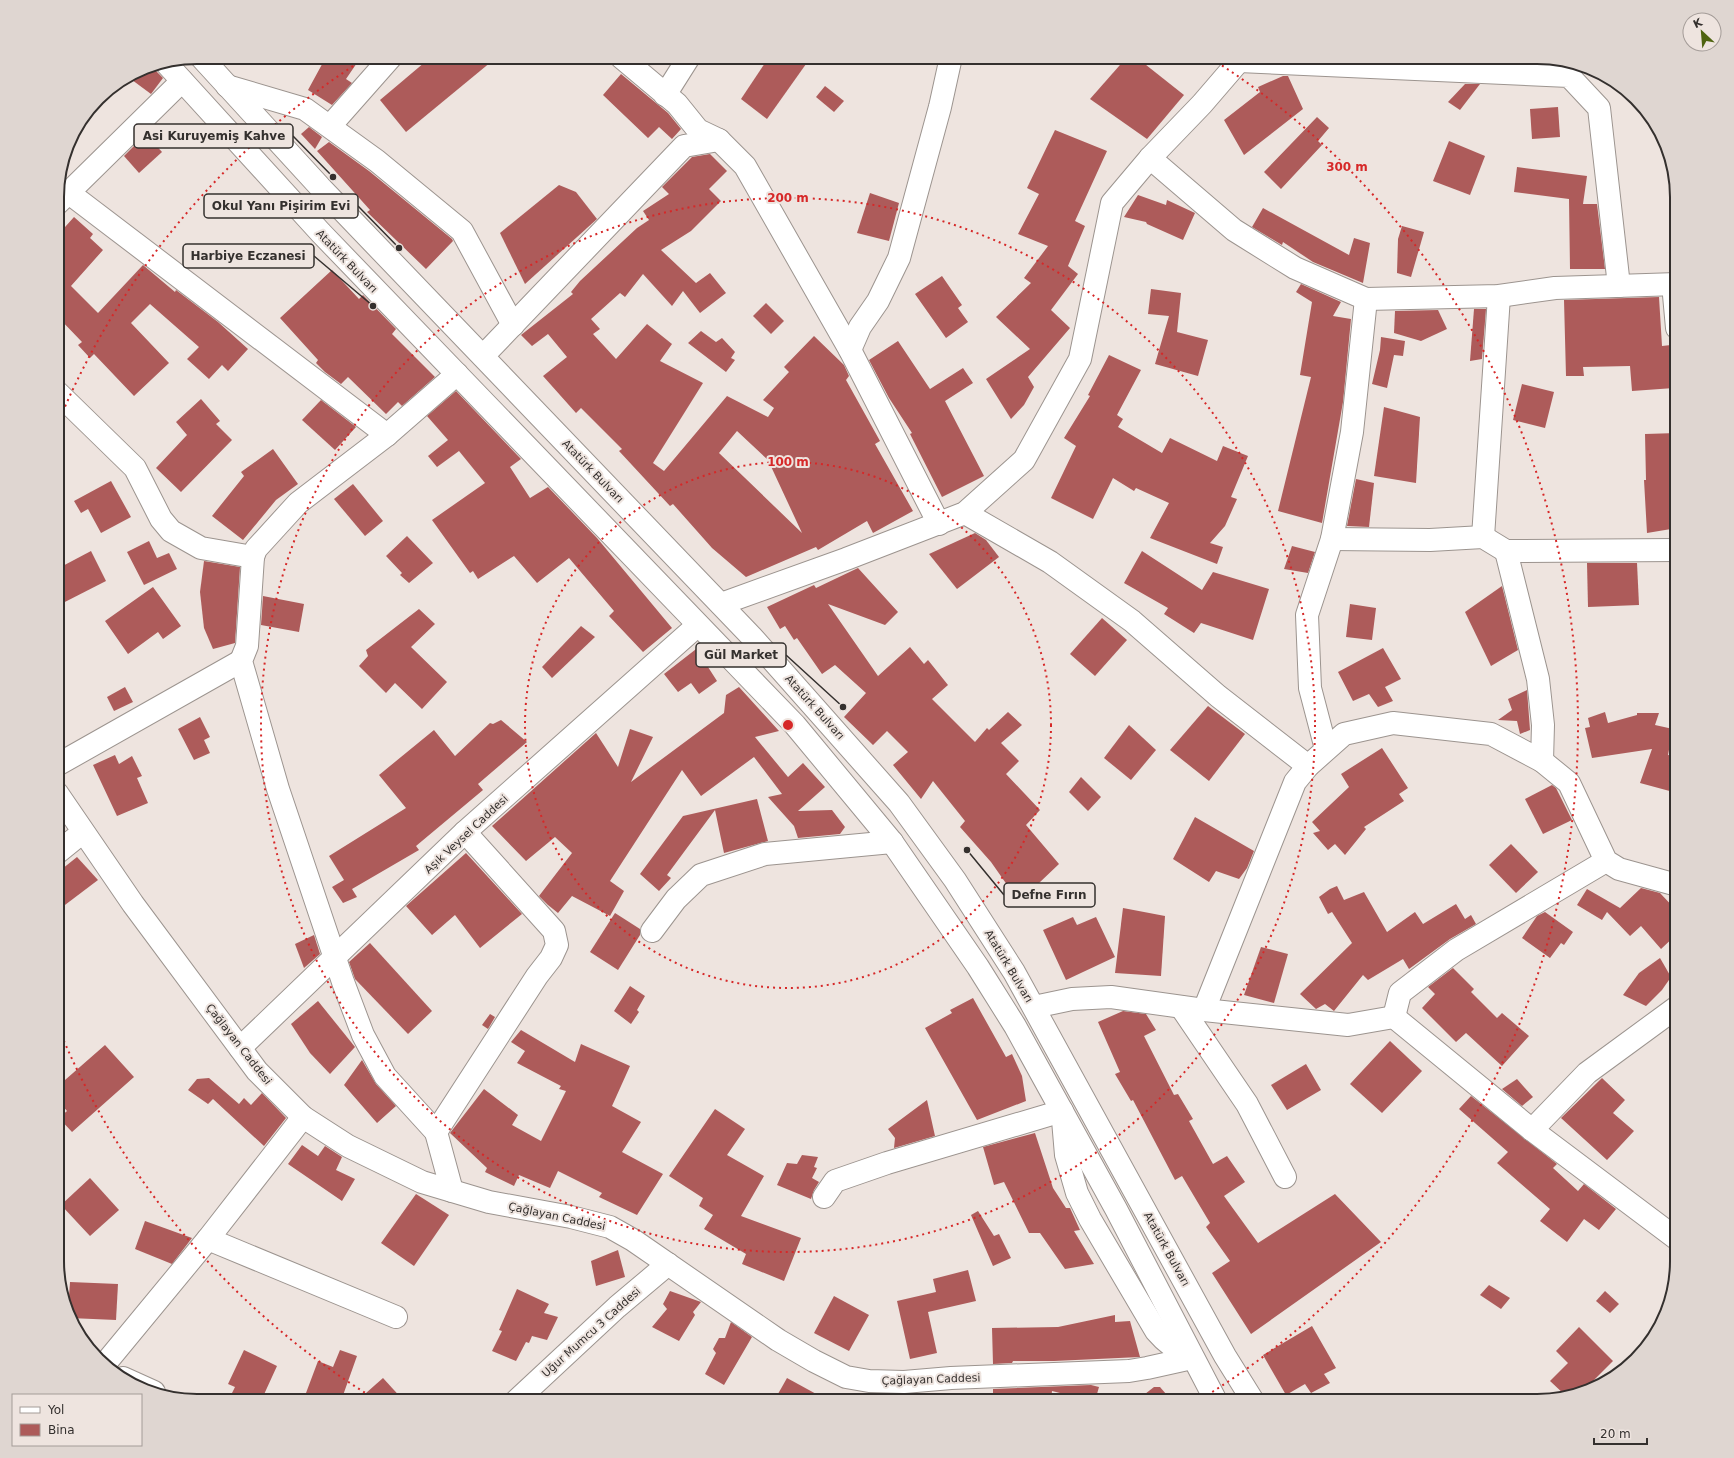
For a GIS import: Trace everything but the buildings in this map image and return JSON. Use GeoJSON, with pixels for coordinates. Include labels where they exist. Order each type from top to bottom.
{"type":"FeatureCollection","features":[{"type":"Feature","properties":{"kind":"main road","name":"Atatürk Bulvarı"},"geometry":{"type":"LineString","coordinates":[[207,64],[320,187],[721,604],[821,713],[896,800],[955,880],[1014,972],[1225,1356],[1249,1394]]}},
{"type":"Feature","properties":{"kind":"main road"},"geometry":{"type":"LineString","coordinates":[[330,126],[385,64]]}},
{"type":"Feature","properties":{"kind":"main road"},"geometry":{"type":"LineString","coordinates":[[629,64],[689,117],[698,130],[720,140],[745,166],[850,350],[939,524]]}},
{"type":"Feature","properties":{"kind":"main road"},"geometry":{"type":"LineString","coordinates":[[665,95],[685,64]]}},
{"type":"Feature","properties":{"kind":"main road"},"geometry":{"type":"LineString","coordinates":[[850,350],[860,327],[878,301],[899,258],[940,106],[949,64]]}},
{"type":"Feature","properties":{"kind":"main road"},"geometry":{"type":"LineString","coordinates":[[721,604],[939,524],[965,513],[1024,460],[1080,359],[1112,203],[1150,158],[1202,104],[1235,64]]}},
{"type":"Feature","properties":{"kind":"main road"},"geometry":{"type":"LineString","coordinates":[[1441,64],[1481,65],[1569,76],[1600,108],[1619,286]]}},
{"type":"Feature","properties":{"kind":"main road","name":"Atatürk Bulvarı"},"geometry":{"type":"LineString","coordinates":[[170,67],[321,233],[795,725],[892,842],[996,995],[1116,1209],[1192,1358],[1212,1394]]}},
{"type":"Feature","properties":{"kind":"main road"},"geometry":{"type":"LineString","coordinates":[[64,198],[182,81]]}},
{"type":"Feature","properties":{"kind":"main road"},"geometry":{"type":"LineString","coordinates":[[227,86],[305,108],[377,161],[462,231],[513,325]]}},
{"type":"Feature","properties":{"kind":"main road"},"geometry":{"type":"LineString","coordinates":[[452,1191],[436,1132],[385,1076],[363,1035],[278,790],[241,661],[247,646],[253,558],[256,548],[298,503],[387,435],[457,374],[483,356],[684,146],[720,140]]}},
{"type":"Feature","properties":{"kind":"main road"},"geometry":{"type":"LineString","coordinates":[[1150,158],[1234,230],[1295,268],[1366,299],[1499,296],[1555,288],[1670,284]]}},
{"type":"Feature","properties":{"kind":"main road"},"geometry":{"type":"LineString","coordinates":[[64,200],[387,435]]}},
{"type":"Feature","properties":{"kind":"main road"},"geometry":{"type":"LineString","coordinates":[[1483,537],[1499,296]]}},
{"type":"Feature","properties":{"kind":"main road"},"geometry":{"type":"LineString","coordinates":[[1326,749],[1310,688],[1307,615],[1332,539],[1352,432],[1366,299]]}},
{"type":"Feature","properties":{"kind":"main road"},"geometry":{"type":"LineString","coordinates":[[64,399],[135,468],[162,519],[171,531],[201,548],[253,558]]}},
{"type":"Feature","properties":{"kind":"main road"},"geometry":{"type":"LineString","coordinates":[[965,513],[1050,562],[1132,621],[1218,696],[1308,766]]}},
{"type":"Feature","properties":{"kind":"main road"},"geometry":{"type":"LineString","coordinates":[[1332,539],[1430,540],[1483,537],[1506,551],[1670,550]]}},
{"type":"Feature","properties":{"kind":"main road"},"geometry":{"type":"LineString","coordinates":[[1506,551],[1538,679],[1543,725],[1542,761]]}},
{"type":"Feature","properties":{"kind":"main road","name":"Aşık Veysel Caddesi"},"geometry":{"type":"LineString","coordinates":[[240,1048],[336,958],[465,832],[698,626]]}},
{"type":"Feature","properties":{"kind":"main road"},"geometry":{"type":"LineString","coordinates":[[64,761],[241,661]]}},
{"type":"Feature","properties":{"kind":"main road"},"geometry":{"type":"LineString","coordinates":[[1204,1010],[1294,782],[1308,766],[1344,734],[1393,723],[1491,734],[1542,761],[1569,783],[1606,861],[1619,868],[1670,883]]}},
{"type":"Feature","properties":{"kind":"main road"},"geometry":{"type":"LineString","coordinates":[[873,819],[896,800]]}},
{"type":"Feature","properties":{"kind":"main road","name":"Çağlayan Caddesi"},"geometry":{"type":"LineString","coordinates":[[64,803],[82,832],[133,904],[257,1070],[303,1117],[324,1132],[388,1166],[422,1182],[488,1202],[571,1217],[610,1227],[633,1240],[778,1340],[814,1361],[846,1377],[869,1381],[904,1382],[951,1378],[1129,1371],[1192,1358]]}},
{"type":"Feature","properties":{"kind":"main road"},"geometry":{"type":"LineString","coordinates":[[64,847],[82,832]]}},
{"type":"Feature","properties":{"kind":"main road"},"geometry":{"type":"LineString","coordinates":[[436,1132],[533,983],[551,958],[557,945],[554,932],[465,832]]}},
{"type":"Feature","properties":{"kind":"main road"},"geometry":{"type":"LineString","coordinates":[[652,931],[676,899],[701,875],[765,854],[892,842]]}},
{"type":"Feature","properties":{"kind":"main road"},"geometry":{"type":"LineString","coordinates":[[1394,1017],[1400,993],[1450,954],[1606,861]]}},
{"type":"Feature","properties":{"kind":"main road"},"geometry":{"type":"LineString","coordinates":[[1034,1007],[1072,999],[1111,997],[1204,1010],[1348,1025],[1394,1017],[1532,1130],[1670,1234]]}},
{"type":"Feature","properties":{"kind":"main road"},"geometry":{"type":"LineString","coordinates":[[1181,1007],[1247,1104],[1286,1177]]}},
{"type":"Feature","properties":{"kind":"main road"},"geometry":{"type":"LineString","coordinates":[[1532,1130],[1587,1073],[1670,1012]]}},
{"type":"Feature","properties":{"kind":"main road"},"geometry":{"type":"LineString","coordinates":[[824,1197],[835,1181],[887,1163],[1062,1111]]}},
{"type":"Feature","properties":{"kind":"main road"},"geometry":{"type":"LineString","coordinates":[[108,1360],[208,1239],[303,1117]]}},
{"type":"Feature","properties":{"kind":"main road"},"geometry":{"type":"LineString","coordinates":[[208,1239],[396,1317]]}},
{"type":"Feature","properties":{"kind":"main road","name":"Uğur Mumcu 3 Caddesi"},"geometry":{"type":"LineString","coordinates":[[524,1394],[612,1312],[668,1264]]}},
{"type":"Feature","properties":{"kind":"place","name":"Asi Kuruyemiş Kahve"},"geometry":{"type":"Point","coordinates":[333,177]}},
{"type":"Feature","properties":{"kind":"place","name":"Okul Yanı Pişirim Evi"},"geometry":{"type":"Point","coordinates":[399,248]}},
{"type":"Feature","properties":{"kind":"place","name":"Harbiye Eczanesi"},"geometry":{"type":"Point","coordinates":[373,306]}},
{"type":"Feature","properties":{"kind":"place","name":"Gül Market"},"geometry":{"type":"Point","coordinates":[843,707]}},
{"type":"Feature","properties":{"kind":"place","name":"Defne Fırın"},"geometry":{"type":"Point","coordinates":[967,850]}}]}
